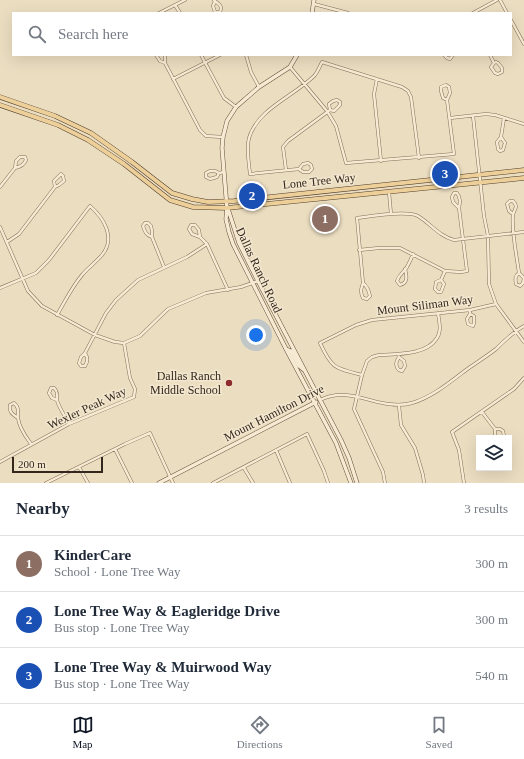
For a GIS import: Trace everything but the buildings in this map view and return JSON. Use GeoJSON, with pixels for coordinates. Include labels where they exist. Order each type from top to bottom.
{"type":"FeatureCollection","features":[{"type":"Feature","properties":{"kind":"main road","name":"Lone Tree Way"},"geometry":{"type":"LineString","coordinates":[[0,97],[55,116],[91,133],[172,193],[208,202],[524,170]]}},
{"type":"Feature","properties":{"kind":"main road","name":"Lone Tree Way"},"geometry":{"type":"LineString","coordinates":[[0,105],[58,125],[88,140],[124,164],[170,200],[193,207],[227,208],[524,178]]}},
{"type":"Feature","properties":{"kind":"main road"},"geometry":{"type":"LineString","coordinates":[[308,200],[309,197],[313,195],[337,190]]}},
{"type":"Feature","properties":{"kind":"street"},"geometry":{"type":"LineString","coordinates":[[161,12],[184,0]]}},
{"type":"Feature","properties":{"kind":"street"},"geometry":{"type":"LineString","coordinates":[[475,12],[499,0],[506,12]]}},
{"type":"Feature","properties":{"kind":"street"},"geometry":{"type":"LineString","coordinates":[[312,12],[314,2],[345,12]]}},
{"type":"Feature","properties":{"kind":"street"},"geometry":{"type":"LineString","coordinates":[[175,5],[179,12]]}},
{"type":"Feature","properties":{"kind":"street"},"geometry":{"type":"LineString","coordinates":[[512,22],[524,44]]}},
{"type":"Feature","properties":{"kind":"street"},"geometry":{"type":"LineString","coordinates":[[157,56],[160,61],[165,63]]}},
{"type":"Feature","properties":{"kind":"street"},"geometry":{"type":"LineString","coordinates":[[164,56],[165,63],[200,130],[206,136],[223,137]]}},
{"type":"Feature","properties":{"kind":"street"},"geometry":{"type":"LineString","coordinates":[[201,56],[224,98],[236,106]]}},
{"type":"Feature","properties":{"kind":"street"},"geometry":{"type":"LineString","coordinates":[[173,79],[218,56]]}},
{"type":"Feature","properties":{"kind":"street"},"geometry":{"type":"LineString","coordinates":[[246,56],[250,72],[259,87]]}},
{"type":"Feature","properties":{"kind":"street"},"geometry":{"type":"LineString","coordinates":[[227,208],[222,148],[227,121],[236,106],[259,87],[290,67],[296,56]]}},
{"type":"Feature","properties":{"kind":"street"},"geometry":{"type":"LineString","coordinates":[[490,56],[494,63],[498,63],[502,68],[502,72],[500,74],[495,73],[491,67],[494,63]]}},
{"type":"Feature","properties":{"kind":"street"},"geometry":{"type":"LineString","coordinates":[[299,169],[303,164],[308,163],[311,165],[312,169],[309,172],[303,172],[299,169],[250,174],[248,139],[253,127],[262,115],[305,84],[316,74],[322,62],[402,87],[408,91],[411,97],[419,158]]}},
{"type":"Feature","properties":{"kind":"street"},"geometry":{"type":"LineString","coordinates":[[290,67],[329,110],[336,126],[346,164],[454,154],[447,100],[450,93],[449,88],[446,85],[441,87],[441,91],[443,98],[447,100]]}},
{"type":"Feature","properties":{"kind":"street"},"geometry":{"type":"LineString","coordinates":[[377,79],[374,94],[382,161]]}},
{"type":"Feature","properties":{"kind":"street"},"geometry":{"type":"LineString","coordinates":[[286,170],[283,147],[288,141],[329,110],[334,110],[340,105],[340,102],[337,100],[329,104],[329,110]]}},
{"type":"Feature","properties":{"kind":"street"},"geometry":{"type":"LineString","coordinates":[[450,118],[486,114],[524,124]]}},
{"type":"Feature","properties":{"kind":"street"},"geometry":{"type":"LineString","coordinates":[[473,116],[479,174],[488,236],[489,284],[496,304],[524,342]]}},
{"type":"Feature","properties":{"kind":"street"},"geometry":{"type":"LineString","coordinates":[[501,136],[505,143],[503,150],[500,151],[498,150],[498,142],[501,136],[504,118]]}},
{"type":"Feature","properties":{"kind":"street"},"geometry":{"type":"LineString","coordinates":[[0,187],[15,168],[16,161],[20,157],[25,157],[25,164],[15,168]]}},
{"type":"Feature","properties":{"kind":"street"},"geometry":{"type":"LineString","coordinates":[[219,173],[214,170],[210,170],[206,173],[206,177],[210,179],[214,178],[217,177],[219,173],[224,172]]}},
{"type":"Feature","properties":{"kind":"street"},"geometry":{"type":"LineString","coordinates":[[7,242],[19,234],[55,187],[64,181],[63,176],[60,174],[54,181],[55,187]]}},
{"type":"Feature","properties":{"kind":"street"},"geometry":{"type":"LineString","coordinates":[[389,191],[392,214]]}},
{"type":"Feature","properties":{"kind":"street"},"geometry":{"type":"LineString","coordinates":[[359,250],[400,248],[444,271],[467,271],[459,208],[460,202],[459,196],[457,193],[454,193],[452,197],[459,208]]}},
{"type":"Feature","properties":{"kind":"street"},"geometry":{"type":"LineString","coordinates":[[513,214],[509,211],[507,204],[510,201],[513,201],[516,204],[513,214],[514,233],[519,273],[524,278],[523,283],[520,286],[516,284],[515,279],[516,275],[519,273]]}},
{"type":"Feature","properties":{"kind":"street"},"geometry":{"type":"LineString","coordinates":[[0,288],[36,274],[49,260],[90,206],[104,221],[109,234],[107,245],[103,254],[83,273],[72,288],[57,315]]}},
{"type":"Feature","properties":{"kind":"street","name":"Dallas Ranch Road"},"geometry":{"type":"LineString","coordinates":[[227,208],[232,218],[239,243],[341,440],[349,458],[357,483]]}},
{"type":"Feature","properties":{"kind":"street","name":"Dallas Ranch Road"},"geometry":{"type":"LineString","coordinates":[[227,208],[226,219],[233,244],[336,443],[351,483]]}},
{"type":"Feature","properties":{"kind":"street"},"geometry":{"type":"LineString","coordinates":[[363,283],[369,290],[370,296],[367,299],[363,298],[360,289],[363,283],[357,218],[392,214],[417,215],[446,238],[454,240],[524,232]]}},
{"type":"Feature","properties":{"kind":"street"},"geometry":{"type":"LineString","coordinates":[[152,237],[147,235],[144,231],[143,226],[145,223],[150,226],[152,230],[152,237],[164,267]]}},
{"type":"Feature","properties":{"kind":"street"},"geometry":{"type":"LineString","coordinates":[[200,237],[199,230],[195,225],[191,225],[189,229],[192,234],[200,237],[207,244],[228,290]]}},
{"type":"Feature","properties":{"kind":"street"},"geometry":{"type":"LineString","coordinates":[[0,227],[28,291],[42,306],[95,335],[115,342],[124,343],[140,336],[168,309],[206,294],[228,290],[258,281]]}},
{"type":"Feature","properties":{"kind":"street"},"geometry":{"type":"LineString","coordinates":[[85,353],[88,356],[87,361],[85,366],[81,366],[79,363],[80,357],[85,353],[106,313],[116,300],[138,280],[187,257],[207,244]]}},
{"type":"Feature","properties":{"kind":"street"},"geometry":{"type":"LineString","coordinates":[[405,269],[407,280],[400,285],[397,281],[398,277],[405,269],[413,254]]}},
{"type":"Feature","properties":{"kind":"street"},"geometry":{"type":"LineString","coordinates":[[441,280],[444,284],[444,288],[441,292],[438,292],[435,287],[436,282],[441,280],[444,271]]}},
{"type":"Feature","properties":{"kind":"street","name":"Mount Siliman Way"},"geometry":{"type":"LineString","coordinates":[[362,375],[333,366],[326,358],[320,343],[356,325],[372,320],[470,310],[496,304]]}},
{"type":"Feature","properties":{"kind":"street"},"geometry":{"type":"LineString","coordinates":[[470,310],[470,314],[467,319],[468,324],[473,326],[474,316],[470,314]]}},
{"type":"Feature","properties":{"kind":"street"},"geometry":{"type":"LineString","coordinates":[[385,483],[383,472],[354,409],[366,361],[379,355],[399,355],[425,350],[438,338],[440,329],[438,313]]}},
{"type":"Feature","properties":{"kind":"street","name":"Mount Hamilton Drive"},"geometry":{"type":"LineString","coordinates":[[158,483],[333,394],[344,394],[400,406],[425,398],[439,390],[495,349],[515,331],[524,326]]}},
{"type":"Feature","properties":{"kind":"street","name":"Wexler Peak Way"},"geometry":{"type":"LineString","coordinates":[[0,462],[69,424],[134,397],[135,389],[130,378],[124,343]]}},
{"type":"Feature","properties":{"kind":"street"},"geometry":{"type":"LineString","coordinates":[[286,349],[291,351],[299,366],[306,372]]}},
{"type":"Feature","properties":{"kind":"street"},"geometry":{"type":"LineString","coordinates":[[399,355],[404,361],[405,366],[402,370],[397,368],[396,362],[399,355]]}},
{"type":"Feature","properties":{"kind":"street"},"geometry":{"type":"LineString","coordinates":[[464,483],[459,450],[452,432],[514,389],[524,378]]}},
{"type":"Feature","properties":{"kind":"street"},"geometry":{"type":"LineString","coordinates":[[57,400],[52,398],[50,393],[51,388],[56,390],[58,395],[57,400],[69,424]]}},
{"type":"Feature","properties":{"kind":"street"},"geometry":{"type":"LineString","coordinates":[[18,418],[11,413],[9,409],[10,405],[14,403],[18,411],[18,418],[22,431],[31,444]]}},
{"type":"Feature","properties":{"kind":"street"},"geometry":{"type":"LineString","coordinates":[[400,406],[401,426],[415,448],[424,483]]}},
{"type":"Feature","properties":{"kind":"street"},"geometry":{"type":"LineString","coordinates":[[482,412],[495,429],[495,435]]}},
{"type":"Feature","properties":{"kind":"street"},"geometry":{"type":"LineString","coordinates":[[495,429],[500,429],[503,431],[504,435]]}},
{"type":"Feature","properties":{"kind":"street"},"geometry":{"type":"LineString","coordinates":[[46,483],[150,433],[172,483]]}},
{"type":"Feature","properties":{"kind":"street"},"geometry":{"type":"LineString","coordinates":[[213,483],[307,434],[328,483]]}},
{"type":"Feature","properties":{"kind":"street"},"geometry":{"type":"LineString","coordinates":[[115,449],[132,483]]}},
{"type":"Feature","properties":{"kind":"street"},"geometry":{"type":"LineString","coordinates":[[276,450],[290,483]]}},
{"type":"Feature","properties":{"kind":"street"},"geometry":{"type":"LineString","coordinates":[[79,467],[88,483]]}},
{"type":"Feature","properties":{"kind":"street"},"geometry":{"type":"LineString","coordinates":[[244,468],[253,483]]}},
{"type":"Feature","properties":{"kind":"place","name":"Lone Tree Way & Muirwood Way"},"geometry":{"type":"Point","coordinates":[445,174]}},
{"type":"Feature","properties":{"kind":"place","name":"Lone Tree Way & Eagleridge Drive"},"geometry":{"type":"Point","coordinates":[252,196]}},
{"type":"Feature","properties":{"kind":"place","name":"KinderCare"},"geometry":{"type":"Point","coordinates":[325,219]}},
{"type":"Feature","properties":{"kind":"place","name":"Dallas Ranch Middle School"},"geometry":{"type":"Point","coordinates":[229,383]}}]}
